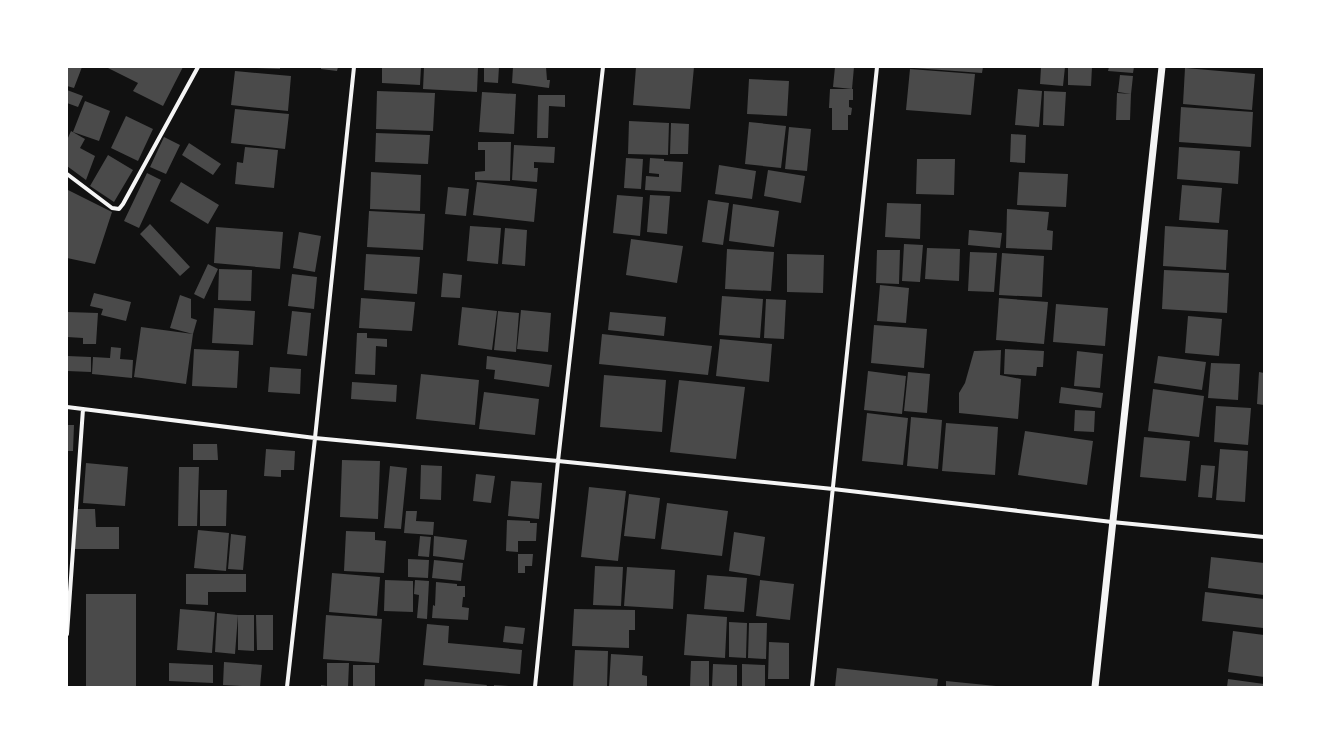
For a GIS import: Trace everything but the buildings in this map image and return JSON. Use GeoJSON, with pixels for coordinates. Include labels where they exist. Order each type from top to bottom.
{"type":"FeatureCollection","features":[{"type":"Feature","properties":{"kind":"street"},"geometry":{"type":"LineString","coordinates":[[67,174],[112,208],[119,209],[198,67]]}},
{"type":"Feature","properties":{"kind":"street"},"geometry":{"type":"LineString","coordinates":[[287,687],[354,67]]}},
{"type":"Feature","properties":{"kind":"street"},"geometry":{"type":"LineString","coordinates":[[535,687],[558,461],[603,67]]}},
{"type":"Feature","properties":{"kind":"street"},"geometry":{"type":"LineString","coordinates":[[812,687],[877,67]]}},
{"type":"Feature","properties":{"kind":"street"},"geometry":{"type":"LineString","coordinates":[[1095,687],[1162,67]]}},
{"type":"Feature","properties":{"kind":"street"},"geometry":{"type":"LineString","coordinates":[[67,407],[315,438],[558,461],[833,490],[1112,522],[1264,537]]}},
{"type":"Feature","properties":{"kind":"street"},"geometry":{"type":"LineString","coordinates":[[67,634],[83,409]]}}]}
